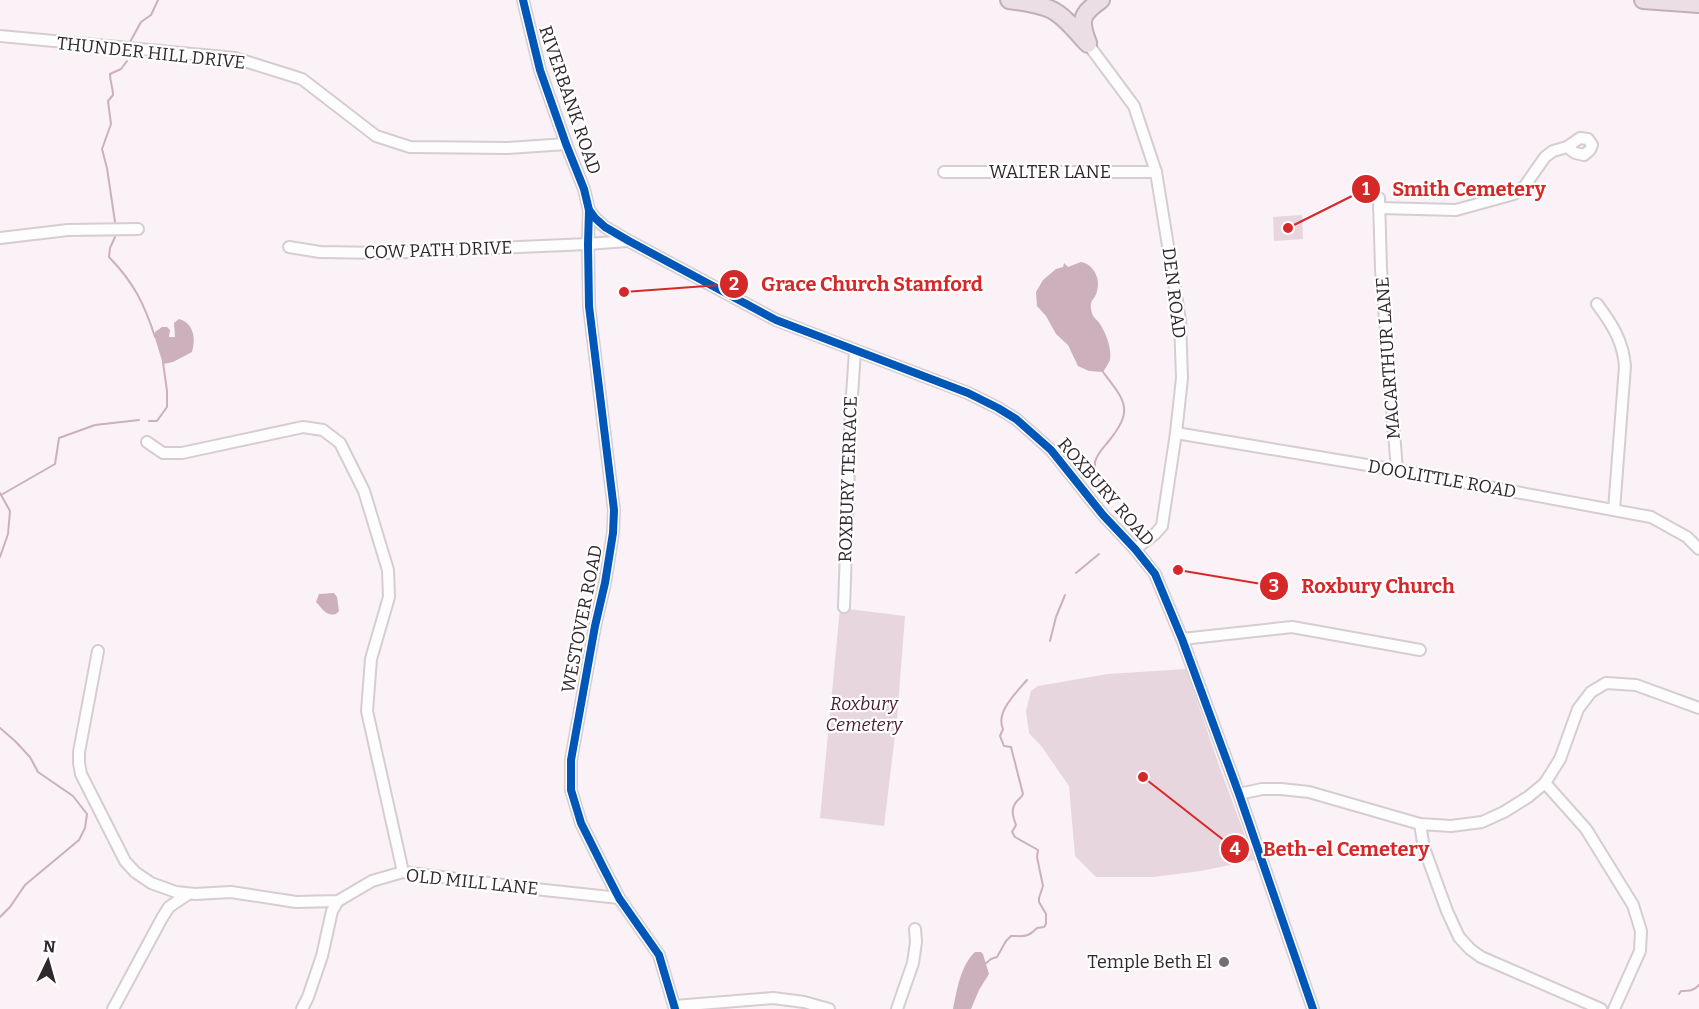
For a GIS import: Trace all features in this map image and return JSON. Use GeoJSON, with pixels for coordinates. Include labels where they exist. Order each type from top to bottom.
{"type":"FeatureCollection","features":[{"type":"Feature","properties":{"kind":"highway"},"geometry":{"type":"LineString","coordinates":[[1009,0],[1038,5],[1054,11],[1088,44]]}},
{"type":"Feature","properties":{"kind":"highway"},"geometry":{"type":"LineString","coordinates":[[1088,44],[1082,29],[1083,20],[1090,7],[1101,0]]}},
{"type":"Feature","properties":{"kind":"highway"},"geometry":{"type":"LineString","coordinates":[[1643,0],[1699,4]]}},
{"type":"Feature","properties":{"kind":"street","name":"RIVERBANK ROAD"},"geometry":{"type":"LineString","coordinates":[[523,1],[540,69],[584,189],[589,210]]}},
{"type":"Feature","properties":{"kind":"street","name":"THUNDER HILL DRIVE"},"geometry":{"type":"LineString","coordinates":[[0,36],[235,58],[302,78],[376,136],[410,147],[507,148],[566,144]]}},
{"type":"Feature","properties":{"kind":"street","name":"DEN ROAD"},"geometry":{"type":"LineString","coordinates":[[1088,44],[1134,106],[1156,172],[1180,320],[1182,378],[1162,526],[1135,549]]}},
{"type":"Feature","properties":{"kind":"street","name":"MACARTHUR LANE"},"geometry":{"type":"LineString","coordinates":[[1397,470],[1380,245],[1379,203],[1456,210],[1514,194],[1524,187],[1545,157],[1553,151],[1567,147]]}},
{"type":"Feature","properties":{"kind":"street","name":"WALTER LANE"},"geometry":{"type":"LineString","coordinates":[[944,172],[1156,172]]}},
{"type":"Feature","properties":{"kind":"street","name":"ROXBURY ROAD"},"geometry":{"type":"LineString","coordinates":[[589,210],[605,227],[776,320],[968,393],[998,408],[1016,419],[1051,450],[1103,515],[1155,574],[1182,639],[1239,794],[1313,1009]]}},
{"type":"Feature","properties":{"kind":"street","name":"WESTOVER ROAD"},"geometry":{"type":"LineString","coordinates":[[589,210],[590,306],[614,510],[613,533],[605,583],[571,760],[571,790],[581,823],[619,898],[659,955],[675,1007]]}},
{"type":"Feature","properties":{"kind":"street"},"geometry":{"type":"LineString","coordinates":[[0,238],[68,230],[138,229]]}},
{"type":"Feature","properties":{"kind":"street"},"geometry":{"type":"LineString","coordinates":[[588,244],[629,241]]}},
{"type":"Feature","properties":{"kind":"street","name":"COW PATH DRIVE"},"geometry":{"type":"LineString","coordinates":[[289,247],[320,252],[384,253],[588,244]]}},
{"type":"Feature","properties":{"kind":"street"},"geometry":{"type":"LineString","coordinates":[[1597,304],[1612,324],[1624,351],[1625,366],[1614,510]]}},
{"type":"Feature","properties":{"kind":"street","name":"ROXBURY TERRACE"},"geometry":{"type":"LineString","coordinates":[[844,607],[855,351]]}},
{"type":"Feature","properties":{"kind":"street"},"geometry":{"type":"LineString","coordinates":[[147,442],[163,453],[182,453],[303,426],[323,430],[340,443],[364,491],[388,570],[389,597],[371,659],[367,711],[403,872]]}},
{"type":"Feature","properties":{"kind":"street","name":"DOOLITTLE ROAD"},"geometry":{"type":"LineString","coordinates":[[1176,433],[1651,516],[1687,537],[1699,549]]}},
{"type":"Feature","properties":{"kind":"street"},"geometry":{"type":"LineString","coordinates":[[1182,639],[1292,627],[1420,650]]}},
{"type":"Feature","properties":{"kind":"street","name":"OLD MILL LANE"},"geometry":{"type":"LineString","coordinates":[[98,651],[79,752],[81,774],[124,861],[151,883],[188,894],[231,892],[296,902],[338,901],[372,881],[403,872],[619,898]]}},
{"type":"Feature","properties":{"kind":"street"},"geometry":{"type":"LineString","coordinates":[[1239,794],[1262,789],[1309,792],[1420,824],[1451,826],[1482,822],[1504,812],[1545,783],[1560,759],[1578,709],[1591,692],[1606,683],[1636,685],[1699,708]]}},
{"type":"Feature","properties":{"kind":"street"},"geometry":{"type":"LineString","coordinates":[[1545,783],[1586,829],[1633,905],[1641,931],[1640,951],[1614,1009]]}},
{"type":"Feature","properties":{"kind":"street"},"geometry":{"type":"LineString","coordinates":[[1420,824],[1424,848],[1447,911],[1459,937],[1470,949],[1480,957],[1601,1009]]}},
{"type":"Feature","properties":{"kind":"street"},"geometry":{"type":"LineString","coordinates":[[160,887],[168,909]]}},
{"type":"Feature","properties":{"kind":"street"},"geometry":{"type":"LineString","coordinates":[[113,1009],[168,909],[188,894]]}},
{"type":"Feature","properties":{"kind":"street"},"geometry":{"type":"LineString","coordinates":[[302,1009],[322,956],[333,911],[338,901]]}},
{"type":"Feature","properties":{"kind":"street"},"geometry":{"type":"LineString","coordinates":[[897,1009],[913,963],[915,929]]}},
{"type":"Feature","properties":{"kind":"street"},"geometry":{"type":"LineString","coordinates":[[675,1007],[773,998],[804,1002],[829,1009]]}},
{"type":"Feature","properties":{"kind":"green space"},"geometry":{"type":"Polygon","coordinates":[[[1302,215],[1303,239],[1274,241],[1273,217],[1302,215]]]}},
{"type":"Feature","properties":{"kind":"green space","name":"Roxbury Cemetery"},"geometry":{"type":"Polygon","coordinates":[[[840,608],[905,616],[897,719],[884,826],[820,818],[840,608]]]}},
{"type":"Feature","properties":{"kind":"green space"},"geometry":{"type":"Polygon","coordinates":[[[1186,669],[1254,860],[1201,871],[1154,877],[1096,877],[1075,856],[1069,786],[1042,747],[1029,733],[1026,711],[1031,691],[1038,686],[1108,674],[1186,669]]]}},
{"type":"Feature","properties":{"kind":"shaded area"},"geometry":{"type":"Polygon","coordinates":[[[1081,262],[1095,272],[1098,281],[1091,308],[1109,346],[1110,360],[1103,372],[1089,371],[1078,366],[1068,345],[1056,334],[1046,316],[1037,306],[1036,292],[1043,280],[1056,269],[1063,267],[1064,263],[1068,267],[1081,262]]]}},
{"type":"Feature","properties":{"kind":"shaded area"},"geometry":{"type":"Polygon","coordinates":[[[179,319],[188,324],[193,332],[192,352],[173,362],[163,364],[155,332],[162,327],[167,327],[170,330],[169,337],[175,337],[174,323],[179,319]]]}},
{"type":"Feature","properties":{"kind":"shaded area"},"geometry":{"type":"Polygon","coordinates":[[[334,593],[337,597],[339,611],[333,615],[324,611],[316,602],[319,594],[334,593]]]}},
{"type":"Feature","properties":{"kind":"shaded area"},"geometry":{"type":"Polygon","coordinates":[[[975,952],[983,954],[989,974],[971,1009],[953,1009],[963,971],[975,952]]]}},
{"type":"Feature","properties":{"kind":"waterway"},"geometry":{"type":"LineString","coordinates":[[130,42],[141,22],[151,15],[158,0]]}},
{"type":"Feature","properties":{"kind":"waterway"},"geometry":{"type":"LineString","coordinates":[[115,222],[102,149],[111,124],[108,101],[113,95],[110,74],[121,69],[127,61]]}},
{"type":"Feature","properties":{"kind":"waterway"},"geometry":{"type":"LineString","coordinates":[[115,237],[109,257],[137,294],[155,337]]}},
{"type":"Feature","properties":{"kind":"waterway"},"geometry":{"type":"LineString","coordinates":[[149,421],[157,421],[167,407],[163,362]]}},
{"type":"Feature","properties":{"kind":"waterway"},"geometry":{"type":"LineString","coordinates":[[1103,372],[1122,399],[1124,406],[1121,422],[1095,462],[1104,498]]}},
{"type":"Feature","properties":{"kind":"waterway"},"geometry":{"type":"LineString","coordinates":[[1,495],[55,464],[59,438],[95,425],[139,420]]}},
{"type":"Feature","properties":{"kind":"waterway"},"geometry":{"type":"LineString","coordinates":[[0,493],[10,511],[8,534],[0,557]]}},
{"type":"Feature","properties":{"kind":"waterway"},"geometry":{"type":"LineString","coordinates":[[1076,573],[1099,554]]}},
{"type":"Feature","properties":{"kind":"waterway"},"geometry":{"type":"LineString","coordinates":[[1050,641],[1065,595]]}},
{"type":"Feature","properties":{"kind":"waterway"},"geometry":{"type":"LineString","coordinates":[[985,964],[997,957],[1011,936],[1028,935],[1046,924],[1046,914],[1039,902],[1043,886],[1037,857],[1038,850],[1015,837],[1012,832],[1016,825],[1013,807],[1023,794],[1011,747],[1004,746],[1000,736],[1003,729],[1001,723],[1004,709],[1027,680]]}},
{"type":"Feature","properties":{"kind":"waterway"},"geometry":{"type":"LineString","coordinates":[[0,728],[30,757],[38,772],[73,796],[87,814],[85,828],[79,840],[25,885],[0,917]]}},
{"type":"Feature","properties":{"kind":"waterway"},"geometry":{"type":"LineString","coordinates":[[1679,994],[1681,991],[1691,990],[1699,985]]}},
{"type":"Feature","properties":{"kind":"cycle path"},"geometry":{"type":"LineString","coordinates":[[523,0],[540,70],[584,189],[589,210],[589,306],[614,510],[613,533],[605,583],[571,760],[571,790],[581,823],[619,898],[659,955],[675,1009]]}},
{"type":"Feature","properties":{"kind":"cycle path"},"geometry":{"type":"LineString","coordinates":[[589,210],[605,227],[776,320],[968,393],[998,408],[1016,419],[1051,450],[1103,515],[1155,574],[1182,639],[1239,794],[1313,1009]]}},
{"type":"Feature","properties":{"kind":"place","name":"Smith Cemetery"},"geometry":{"type":"Point","coordinates":[1288,228]}},
{"type":"Feature","properties":{"kind":"place","name":"Grace Church Stamford"},"geometry":{"type":"Point","coordinates":[624,292]}},
{"type":"Feature","properties":{"kind":"place","name":"Roxbury Church"},"geometry":{"type":"Point","coordinates":[1178,570]}},
{"type":"Feature","properties":{"kind":"place","name":"Beth-el Cemetery"},"geometry":{"type":"Point","coordinates":[1143,777]}},
{"type":"Feature","properties":{"kind":"place","name":"Temple Beth El"},"geometry":{"type":"Point","coordinates":[1224,962]}}]}
